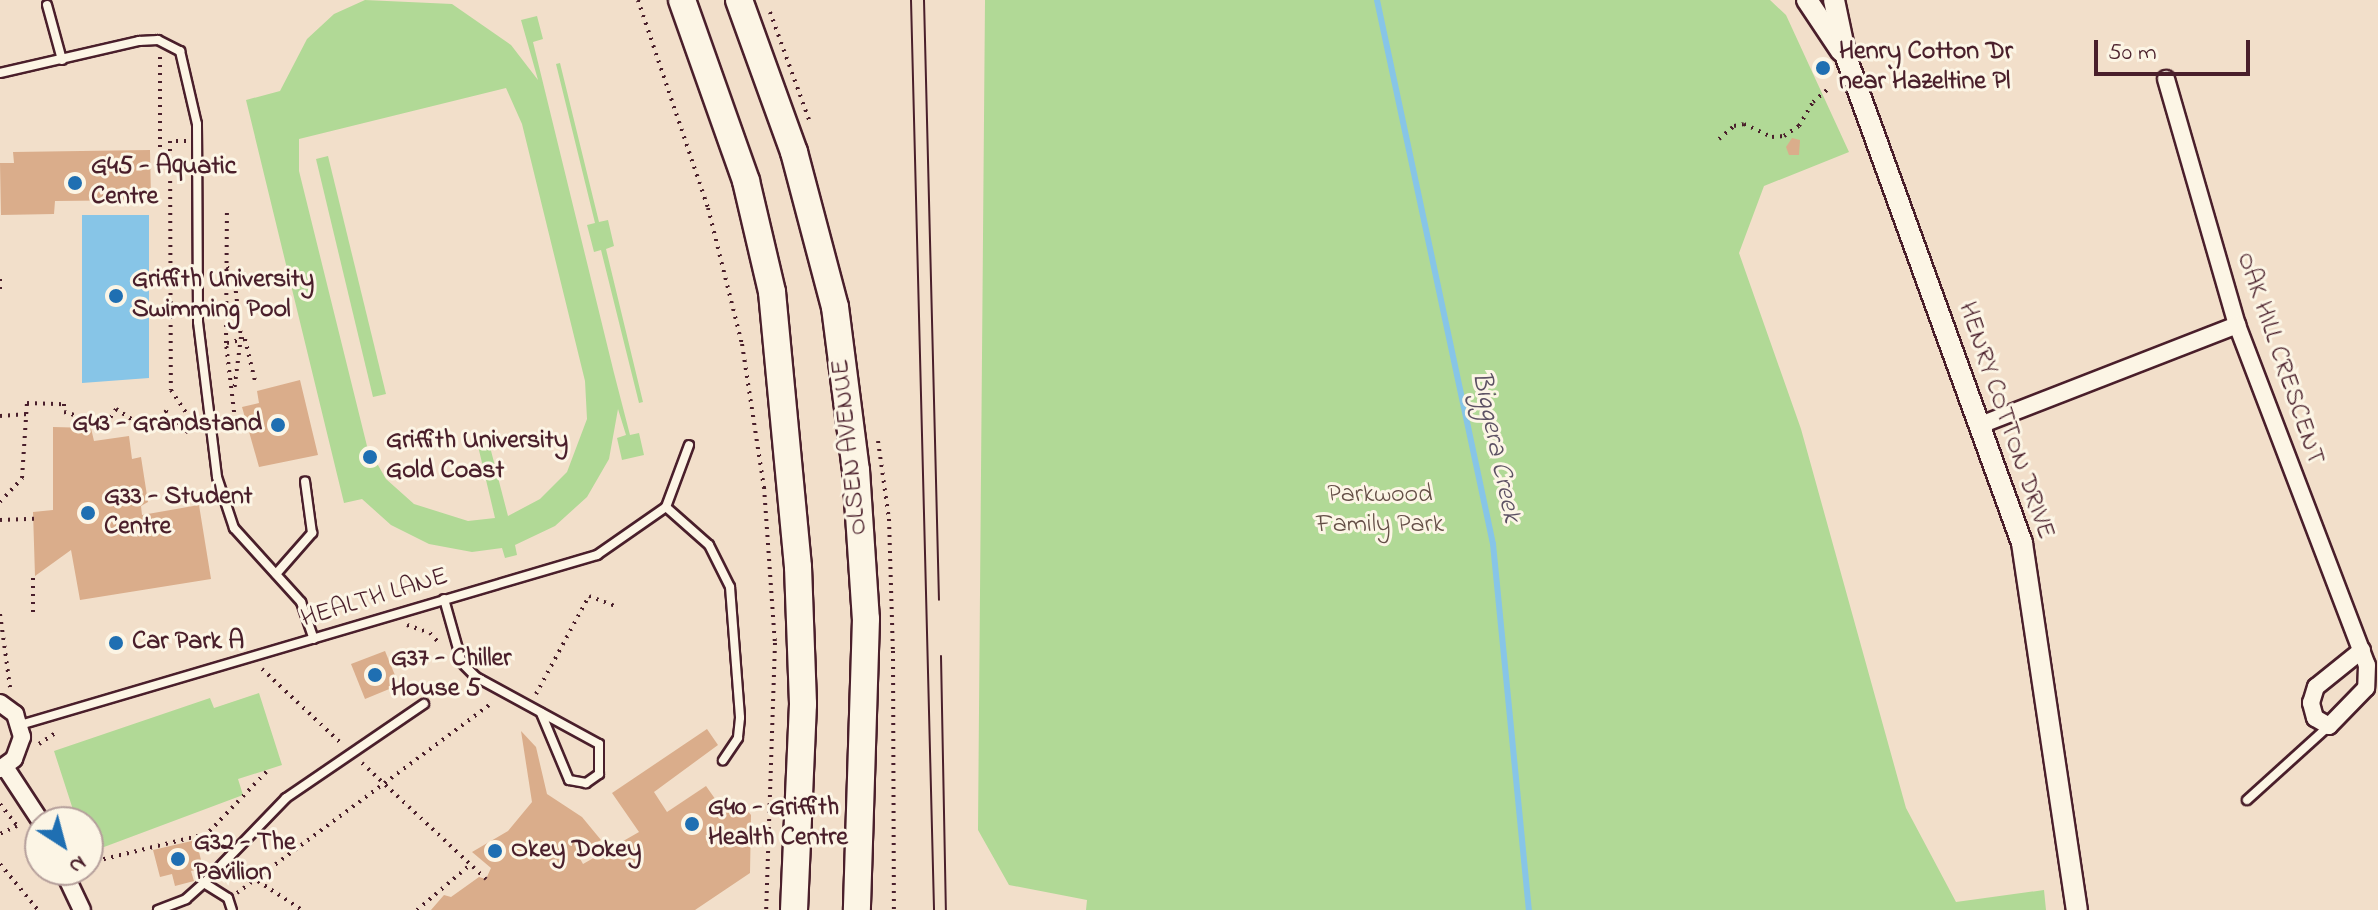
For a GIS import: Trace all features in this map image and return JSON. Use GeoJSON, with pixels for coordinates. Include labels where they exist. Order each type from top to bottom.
{"type":"FeatureCollection","features":[{"type":"Feature","properties":{"kind":"main road"},"geometry":{"type":"LineString","coordinates":[[682,0],[746,181],[772,292],[798,582],[803,704],[794,910]]}},
{"type":"Feature","properties":{"kind":"main road","name":"OLSEN AVENUE"},"geometry":{"type":"LineString","coordinates":[[739,0],[794,152],[835,307],[856,470],[866,619],[858,909]]}},
{"type":"Feature","properties":{"kind":"street","name":"HENRY COTTON DRIVE"},"geometry":{"type":"LineString","coordinates":[[1807,0],[1846,57]]}},
{"type":"Feature","properties":{"kind":"street","name":"HENRY COTTON DRIVE"},"geometry":{"type":"LineString","coordinates":[[1834,0],[1846,57],[1983,424],[2022,543],[2077,910]]}},
{"type":"Feature","properties":{"kind":"street","name":"OAK HILL CRESCENT"},"geometry":{"type":"LineString","coordinates":[[2166,79],[2237,325],[2362,650],[2366,688],[2329,726]]}},
{"type":"Feature","properties":{"kind":"street"},"geometry":{"type":"LineString","coordinates":[[1983,424],[2237,325]]}},
{"type":"Feature","properties":{"kind":"street"},"geometry":{"type":"LineString","coordinates":[[2329,726],[2315,718],[2311,703],[2316,687],[2362,650]]}},
{"type":"Feature","properties":{"kind":"street"},"geometry":{"type":"LineString","coordinates":[[6,698],[20,725],[20,748],[2,768],[29,806]]}},
{"type":"Feature","properties":{"kind":"street"},"geometry":{"type":"LineString","coordinates":[[71,886],[82,910]]}},
{"type":"Feature","properties":{"kind":"lane"},"geometry":{"type":"LineString","coordinates":[[47,5],[62,60]]}},
{"type":"Feature","properties":{"kind":"lane"},"geometry":{"type":"LineString","coordinates":[[0,73],[158,40],[173,43],[187,67],[197,145],[198,322],[217,477],[234,528],[301,602],[314,639]]}},
{"type":"Feature","properties":{"kind":"lane","name":"HEALTH LANE"},"geometry":{"type":"LineString","coordinates":[[20,725],[597,555],[635,534],[666,507],[689,445]]}},
{"type":"Feature","properties":{"kind":"lane"},"geometry":{"type":"LineString","coordinates":[[276,574],[312,533],[305,481]]}},
{"type":"Feature","properties":{"kind":"lane"},"geometry":{"type":"LineString","coordinates":[[666,507],[709,545],[730,587],[740,718],[738,738],[723,760]]}},
{"type":"Feature","properties":{"kind":"lane"},"geometry":{"type":"LineString","coordinates":[[444,599],[462,663],[476,677],[599,744],[599,774],[586,783],[569,780],[541,713]]}},
{"type":"Feature","properties":{"kind":"lane"},"geometry":{"type":"LineString","coordinates":[[158,910],[186,899],[286,798],[424,704]]}},
{"type":"Feature","properties":{"kind":"lane","name":"OAK HILL CRESCENT"},"geometry":{"type":"LineString","coordinates":[[2247,800],[2329,726]]}},
{"type":"Feature","properties":{"kind":"lane"},"geometry":{"type":"LineString","coordinates":[[204,883],[228,898],[232,910]]}},
{"type":"Feature","properties":{"kind":"lane"},"geometry":{"type":"LineString","coordinates":[[186,899],[192,910]]}},
{"type":"Feature","properties":{"kind":"path"},"geometry":{"type":"LineString","coordinates":[[638,0],[708,208],[742,344],[764,487],[775,643],[766,910]]}},
{"type":"Feature","properties":{"kind":"path"},"geometry":{"type":"LineString","coordinates":[[160,151],[156,56],[167,59]]}},
{"type":"Feature","properties":{"kind":"path"},"geometry":{"type":"LineString","coordinates":[[1719,139],[1734,126],[1744,124],[1772,137],[1784,136],[1799,126],[1828,89]]}},
{"type":"Feature","properties":{"kind":"path"},"geometry":{"type":"LineString","coordinates":[[187,138],[170,141],[171,390],[196,428]]}},
{"type":"Feature","properties":{"kind":"path"},"geometry":{"type":"LineString","coordinates":[[0,502],[22,478],[27,403],[64,404],[64,412],[106,424],[116,409],[150,431],[166,411],[185,432],[210,423],[235,420],[226,343],[227,207]]}},
{"type":"Feature","properties":{"kind":"path"},"geometry":{"type":"LineString","coordinates":[[226,266],[234,275],[241,339],[255,381]]}},
{"type":"Feature","properties":{"kind":"path"},"geometry":{"type":"LineString","coordinates":[[0,279],[0,295]]}},
{"type":"Feature","properties":{"kind":"path"},"geometry":{"type":"LineString","coordinates":[[234,392],[241,339]]}},
{"type":"Feature","properties":{"kind":"path"},"geometry":{"type":"LineString","coordinates":[[226,343],[241,339]]}},
{"type":"Feature","properties":{"kind":"path"},"geometry":{"type":"LineString","coordinates":[[0,416],[28,414]]}},
{"type":"Feature","properties":{"kind":"path"},"geometry":{"type":"LineString","coordinates":[[0,520],[34,519]]}},
{"type":"Feature","properties":{"kind":"path"},"geometry":{"type":"LineString","coordinates":[[33,578],[33,613]]}},
{"type":"Feature","properties":{"kind":"path"},"geometry":{"type":"LineString","coordinates":[[529,706],[589,596],[617,607]]}},
{"type":"Feature","properties":{"kind":"path"},"geometry":{"type":"LineString","coordinates":[[0,614],[6,698]]}},
{"type":"Feature","properties":{"kind":"path"},"geometry":{"type":"LineString","coordinates":[[392,630],[416,627],[437,639],[443,649]]}},
{"type":"Feature","properties":{"kind":"path"},"geometry":{"type":"LineString","coordinates":[[251,673],[276,665]]}},
{"type":"Feature","properties":{"kind":"path"},"geometry":{"type":"LineString","coordinates":[[262,669],[345,747]]}},
{"type":"Feature","properties":{"kind":"path"},"geometry":{"type":"LineString","coordinates":[[228,898],[505,693]]}},
{"type":"Feature","properties":{"kind":"path"},"geometry":{"type":"LineString","coordinates":[[485,696],[494,701]]}},
{"type":"Feature","properties":{"kind":"path"},"geometry":{"type":"LineString","coordinates":[[37,747],[69,727]]}},
{"type":"Feature","properties":{"kind":"path"},"geometry":{"type":"LineString","coordinates":[[359,760],[486,879]]}},
{"type":"Feature","properties":{"kind":"path"},"geometry":{"type":"LineString","coordinates":[[104,859],[204,837],[268,770]]}},
{"type":"Feature","properties":{"kind":"path"},"geometry":{"type":"LineString","coordinates":[[0,804],[17,826],[0,834]]}},
{"type":"Feature","properties":{"kind":"path"},"geometry":{"type":"LineString","coordinates":[[204,837],[215,847]]}},
{"type":"Feature","properties":{"kind":"path"},"geometry":{"type":"LineString","coordinates":[[0,864],[38,910]]}},
{"type":"Feature","properties":{"kind":"path"},"geometry":{"type":"LineString","coordinates":[[234,864],[252,882],[302,910]]}},
{"type":"Feature","properties":{"kind":"path"},"geometry":{"type":"LineString","coordinates":[[417,910],[471,864]]}},
{"type":"Feature","properties":{"kind":"green space"},"geometry":{"type":"Polygon","coordinates":[[[365,0],[452,4],[511,45],[538,80],[521,20],[537,16],[543,39],[533,42],[630,435],[639,433],[644,455],[622,460],[617,438],[626,435],[618,409],[609,459],[587,497],[555,526],[515,545],[517,555],[505,558],[502,548],[472,552],[429,544],[391,525],[362,499],[344,503],[246,100],[280,91],[307,39],[334,14],[365,0]],[[506,88],[299,139],[299,171],[367,446],[386,479],[414,504],[468,521],[495,518],[478,446],[489,443],[508,516],[540,499],[567,472],[587,419],[585,381],[522,124],[506,88]]]}},
{"type":"Feature","properties":{"kind":"green space","name":"Parkwood Family Park"},"geometry":{"type":"Polygon","coordinates":[[[985,0],[1770,0],[1786,15],[1849,152],[1764,186],[1739,253],[1801,429],[1906,808],[1956,902],[2044,890],[2046,910],[1086,910],[1087,900],[1009,885],[978,830],[985,0]]]}},
{"type":"Feature","properties":{"kind":"green space"},"geometry":{"type":"Polygon","coordinates":[[[560,63],[599,222],[608,220],[614,246],[606,249],[643,402],[639,403],[601,250],[594,252],[587,225],[595,223],[556,64],[560,63]]]}},
{"type":"Feature","properties":{"kind":"green space"},"geometry":{"type":"Polygon","coordinates":[[[328,156],[386,394],[373,397],[316,159],[328,156]]]}},
{"type":"Feature","properties":{"kind":"green space"},"geometry":{"type":"Polygon","coordinates":[[[259,693],[282,765],[238,779],[243,795],[104,847],[104,806],[72,806],[54,751],[210,698],[214,708],[259,693]]]}},
{"type":"Feature","properties":{"kind":"water","name":"Griffith University Swimming Pool"},"geometry":{"type":"Polygon","coordinates":[[[82,215],[149,215],[149,378],[82,383],[82,215]]]}},
{"type":"Feature","properties":{"kind":"building"},"geometry":{"type":"Polygon","coordinates":[[[1792,138],[1800,140],[1799,155],[1789,155],[1786,147],[1792,138]]]}},
{"type":"Feature","properties":{"kind":"building","name":"G45 - Aquatic Centre"},"geometry":{"type":"Polygon","coordinates":[[[150,150],[151,200],[55,201],[54,214],[1,215],[0,163],[14,163],[13,152],[150,150]]]}},
{"type":"Feature","properties":{"kind":"building","name":"G43 - Grandstand"},"geometry":{"type":"Polygon","coordinates":[[[300,380],[318,455],[259,467],[242,407],[259,403],[257,391],[300,380]]]}},
{"type":"Feature","properties":{"kind":"building","name":"G33 - Student Centre"},"geometry":{"type":"Polygon","coordinates":[[[53,427],[91,428],[94,441],[129,436],[132,459],[141,457],[148,502],[141,506],[142,515],[199,505],[211,579],[80,600],[71,550],[35,576],[33,512],[53,510],[53,427]]]}},
{"type":"Feature","properties":{"kind":"building","name":"G37 - Chiller House 5"},"geometry":{"type":"Polygon","coordinates":[[[385,651],[399,685],[365,699],[351,664],[385,651]]]}},
{"type":"Feature","properties":{"kind":"building","name":"G40 - Griffith Health Centre"},"geometry":{"type":"Polygon","coordinates":[[[707,729],[718,745],[654,792],[667,812],[706,786],[725,813],[742,804],[751,815],[750,873],[695,910],[431,910],[444,895],[451,897],[479,877],[486,879],[491,868],[472,852],[508,831],[532,802],[521,731],[536,747],[547,794],[582,817],[601,840],[578,855],[583,864],[639,832],[612,793],[707,729]]]}},
{"type":"Feature","properties":{"kind":"building","name":"G32 - The Pavilion"},"geometry":{"type":"Polygon","coordinates":[[[196,840],[203,868],[191,871],[194,881],[175,886],[172,874],[160,877],[153,850],[196,840]]]}},
{"type":"Feature","properties":{"kind":"waterway","name":"Biggera Creek"},"geometry":{"type":"LineString","coordinates":[[1377,0],[1493,544],[1529,910]]}},
{"type":"Feature","properties":{"kind":"tram line"},"geometry":{"type":"LineString","coordinates":[[911,0],[934,910]]}},
{"type":"Feature","properties":{"kind":"tram line"},"geometry":{"type":"LineString","coordinates":[[924,0],[939,600]]}},
{"type":"Feature","properties":{"kind":"tram line"},"geometry":{"type":"LineString","coordinates":[[941,656],[946,910]]}},
{"type":"Feature","properties":{"kind":"place","name":"Henry Cotton Dr near Hazeltine Pl"},"geometry":{"type":"Point","coordinates":[1823,68]}},
{"type":"Feature","properties":{"kind":"place","name":"G45 - Aquatic Centre"},"geometry":{"type":"Point","coordinates":[75,183]}},
{"type":"Feature","properties":{"kind":"place","name":"Griffith University Swimming Pool"},"geometry":{"type":"Point","coordinates":[116,296]}},
{"type":"Feature","properties":{"kind":"place","name":"G43 - Grandstand"},"geometry":{"type":"Point","coordinates":[278,425]}},
{"type":"Feature","properties":{"kind":"place","name":"Griffith University Gold Coast"},"geometry":{"type":"Point","coordinates":[370,457]}},
{"type":"Feature","properties":{"kind":"place","name":"G33 - Student Centre"},"geometry":{"type":"Point","coordinates":[88,513]}},
{"type":"Feature","properties":{"kind":"place","name":"Car Park A"},"geometry":{"type":"Point","coordinates":[116,643]}},
{"type":"Feature","properties":{"kind":"place","name":"G37 - Chiller House 5"},"geometry":{"type":"Point","coordinates":[375,675]}},
{"type":"Feature","properties":{"kind":"place","name":"G40 - Griffith Health Centre"},"geometry":{"type":"Point","coordinates":[692,824]}},
{"type":"Feature","properties":{"kind":"place","name":"Okey Dokey"},"geometry":{"type":"Point","coordinates":[495,851]}},
{"type":"Feature","properties":{"kind":"place","name":"G32 - The Pavilion"},"geometry":{"type":"Point","coordinates":[178,859]}}]}
